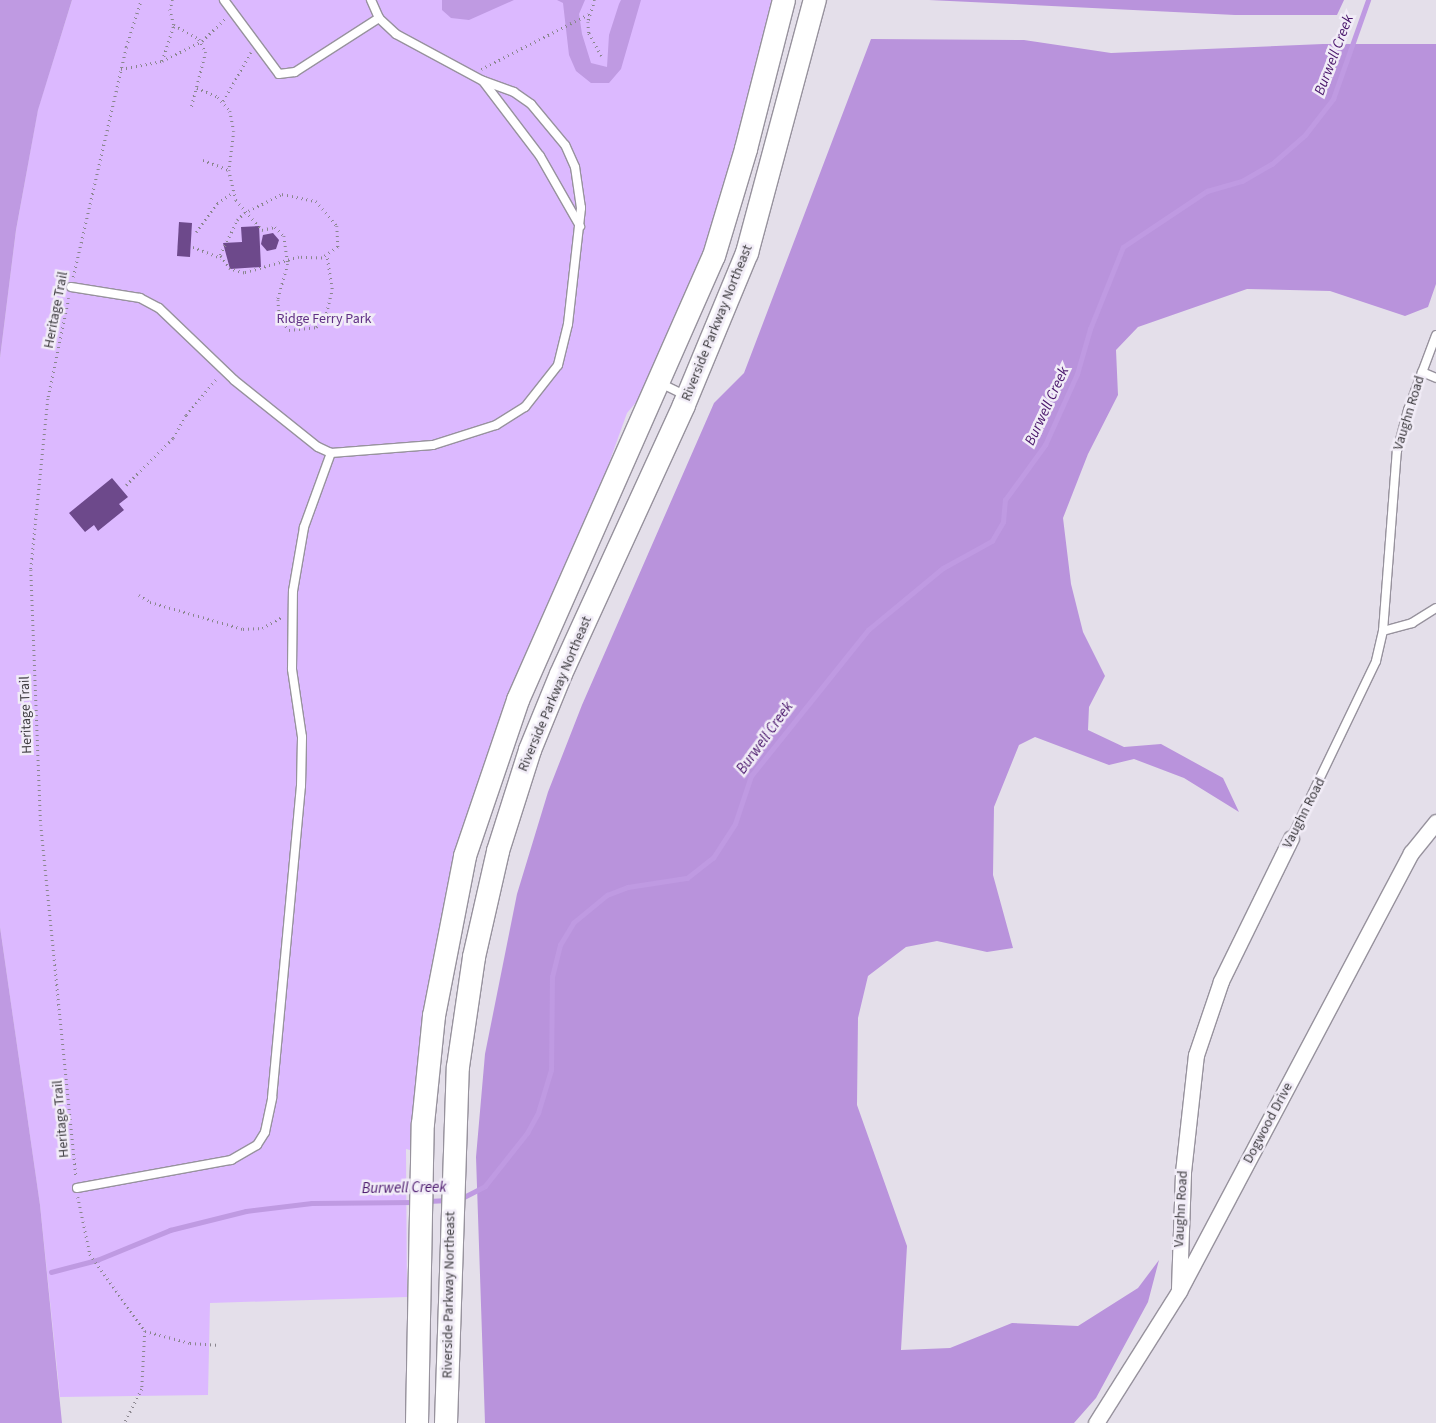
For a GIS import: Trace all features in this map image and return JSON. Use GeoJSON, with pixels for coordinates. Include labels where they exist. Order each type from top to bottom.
{"type":"FeatureCollection","features":[{"type":"Feature","properties":{"kind":"main road","name":"Riverside Parkway Northeast"},"geometry":{"type":"LineString","coordinates":[[417,1423],[423,1148],[434,1016],[449,928],[475,821],[528,676],[696,302],[728,211],[784,0]]}},
{"type":"Feature","properties":{"kind":"main road","name":"Riverside Parkway Northeast"},"geometry":{"type":"LineString","coordinates":[[446,1423],[458,1067],[474,957],[512,803],[561,674],[687,396],[747,253],[816,0]]}},
{"type":"Feature","properties":{"kind":"street","name":"Dogwood Drive"},"geometry":{"type":"LineString","coordinates":[[1096,1423],[1179,1291],[1411,853],[1436,822]]}},
{"type":"Feature","properties":{"kind":"street","name":"Vaughn Road"},"geometry":{"type":"LineString","coordinates":[[1179,1291],[1183,1172],[1196,1055],[1221,981],[1291,838]]}},
{"type":"Feature","properties":{"kind":"lane"},"geometry":{"type":"LineString","coordinates":[[224,0],[279,74],[295,72],[378,18]]}},
{"type":"Feature","properties":{"kind":"lane"},"geometry":{"type":"LineString","coordinates":[[71,286],[140,298],[159,308],[223,370],[318,447],[331,453],[433,445],[496,425],[525,407],[558,365],[573,298],[580,226],[576,174],[565,145],[531,104],[514,92],[482,81],[396,34],[378,18],[371,0]]}},
{"type":"Feature","properties":{"kind":"lane"},"geometry":{"type":"LineString","coordinates":[[482,81],[540,156],[580,226]]}},
{"type":"Feature","properties":{"kind":"lane","name":"Vaughn Road"},"geometry":{"type":"LineString","coordinates":[[1291,838],[1369,682],[1383,631],[1395,467],[1422,372],[1436,335]]}},
{"type":"Feature","properties":{"kind":"lane"},"geometry":{"type":"LineString","coordinates":[[1422,372],[1436,378]]}},
{"type":"Feature","properties":{"kind":"lane"},"geometry":{"type":"LineString","coordinates":[[660,383],[687,396]]}},
{"type":"Feature","properties":{"kind":"lane"},"geometry":{"type":"LineString","coordinates":[[77,1188],[231,1160],[257,1144],[265,1132],[272,1098],[301,786],[302,737],[292,669],[292,611],[304,527],[331,453]]}},
{"type":"Feature","properties":{"kind":"lane"},"geometry":{"type":"LineString","coordinates":[[1383,631],[1412,623],[1436,608]]}},
{"type":"Feature","properties":{"kind":"path","name":"Heritage Trail"},"geometry":{"type":"LineString","coordinates":[[141,0],[121,68],[71,286],[48,399],[31,570],[41,826],[82,1230],[97,1265],[129,1305],[145,1332]]}},
{"type":"Feature","properties":{"kind":"path"},"geometry":{"type":"LineString","coordinates":[[162,61],[174,25],[170,9],[174,0]]}},
{"type":"Feature","properties":{"kind":"path"},"geometry":{"type":"LineString","coordinates":[[594,0],[589,14],[589,33],[602,56]]}},
{"type":"Feature","properties":{"kind":"path"},"geometry":{"type":"LineString","coordinates":[[121,68],[162,61],[202,41],[233,12]]}},
{"type":"Feature","properties":{"kind":"path"},"geometry":{"type":"LineString","coordinates":[[470,74],[589,14]]}},
{"type":"Feature","properties":{"kind":"path"},"geometry":{"type":"LineString","coordinates":[[174,25],[204,44],[206,58],[191,109]]}},
{"type":"Feature","properties":{"kind":"path"},"geometry":{"type":"LineString","coordinates":[[223,101],[256,43]]}},
{"type":"Feature","properties":{"kind":"path"},"geometry":{"type":"LineString","coordinates":[[197,88],[223,101],[234,131],[229,170],[234,192],[244,213],[262,230],[275,227],[284,236],[288,264],[278,300],[280,318],[289,330],[316,327],[325,318],[332,289],[327,257]]}},
{"type":"Feature","properties":{"kind":"path"},"geometry":{"type":"LineString","coordinates":[[203,160],[229,170]]}},
{"type":"Feature","properties":{"kind":"path"},"geometry":{"type":"LineString","coordinates":[[196,232],[217,203],[234,192]]}},
{"type":"Feature","properties":{"kind":"path"},"geometry":{"type":"LineString","coordinates":[[193,247],[221,258],[230,269],[244,273],[298,257],[327,257],[338,247],[339,231],[316,201],[282,194],[244,213],[226,238],[221,258]]}},
{"type":"Feature","properties":{"kind":"path"},"geometry":{"type":"LineString","coordinates":[[126,485],[173,438],[186,415],[223,370]]}},
{"type":"Feature","properties":{"kind":"path"},"geometry":{"type":"LineString","coordinates":[[139,595],[150,602],[243,629],[270,626],[292,611]]}},
{"type":"Feature","properties":{"kind":"path"},"geometry":{"type":"LineString","coordinates":[[125,1423],[142,1389],[145,1332],[190,1343],[220,1345]]}},
{"type":"Feature","properties":{"kind":"path"},"geometry":{"type":"LineString","coordinates":[[129,1417],[130,1423]]}},
{"type":"Feature","properties":{"kind":"green space","name":"Ridge Ferry Park"},"geometry":{"type":"Polygon","coordinates":[[[72,0],[773,0],[720,205],[695,275],[644,393],[627,413],[604,477],[520,666],[468,810],[433,957],[420,1047],[414,1151],[406,1149],[407,1297],[210,1303],[208,1395],[60,1397],[40,1205],[0,927],[0,358],[16,230],[38,109],[72,0]]]}},
{"type":"Feature","properties":{"kind":"shaded area"},"geometry":{"type":"Polygon","coordinates":[[[0,0],[72,0],[38,110],[16,230],[0,358],[0,0]]]}},
{"type":"Feature","properties":{"kind":"shaded area"},"geometry":{"type":"Polygon","coordinates":[[[442,0],[514,0],[469,20],[451,18],[442,10],[442,0]]]}},
{"type":"Feature","properties":{"kind":"shaded area"},"geometry":{"type":"Polygon","coordinates":[[[557,0],[585,0],[579,14],[582,34],[591,63],[607,67],[609,35],[621,0],[641,0],[621,69],[609,83],[591,83],[576,71],[569,55],[563,3],[557,0]]]}},
{"type":"Feature","properties":{"kind":"shaded area"},"geometry":{"type":"Polygon","coordinates":[[[929,0],[1344,0],[1337,15],[1235,15],[929,0]]]}},
{"type":"Feature","properties":{"kind":"shaded area"},"geometry":{"type":"Polygon","coordinates":[[[871,39],[1024,40],[1111,53],[1323,44],[1436,44],[1436,284],[1428,307],[1405,316],[1330,291],[1247,289],[1138,327],[1116,350],[1118,395],[1088,454],[1063,518],[1071,584],[1083,632],[1105,676],[1089,707],[1088,730],[1124,747],[1161,744],[1223,778],[1239,812],[1184,778],[1134,759],[1109,765],[1035,737],[1019,745],[994,807],[993,875],[1013,948],[987,952],[937,941],[906,947],[868,976],[858,1018],[857,1105],[907,1246],[901,1350],[950,1348],[1012,1323],[1078,1326],[1138,1288],[1159,1260],[1148,1302],[1096,1398],[1074,1423],[485,1423],[476,1157],[485,1054],[517,894],[548,792],[582,705],[714,403],[744,373],[871,39]]]}},
{"type":"Feature","properties":{"kind":"shaded area"},"geometry":{"type":"Polygon","coordinates":[[[0,927],[40,1205],[62,1423],[0,1423],[0,927]]]}},
{"type":"Feature","properties":{"kind":"building"},"geometry":{"type":"Polygon","coordinates":[[[179,222],[192,223],[190,257],[177,256],[179,222]]]}},
{"type":"Feature","properties":{"kind":"building"},"geometry":{"type":"Polygon","coordinates":[[[259,226],[261,267],[230,269],[223,243],[242,242],[241,227],[259,226]]]}},
{"type":"Feature","properties":{"kind":"building"},"geometry":{"type":"Polygon","coordinates":[[[273,233],[279,240],[276,249],[267,251],[261,244],[263,235],[273,233]]]}},
{"type":"Feature","properties":{"kind":"building"},"geometry":{"type":"Polygon","coordinates":[[[112,478],[128,497],[119,504],[124,510],[98,531],[94,525],[85,532],[69,513],[112,478]]]}},
{"type":"Feature","properties":{"kind":"waterway","name":"Burwell Creek"},"geometry":{"type":"LineString","coordinates":[[460,1199],[485,1186],[527,1133],[538,1113],[551,1070],[552,977],[560,945],[573,923],[607,895],[628,887],[687,878],[713,858],[735,824],[751,776],[868,630],[943,568],[992,541],[1003,522],[1005,500],[1045,445],[1077,374],[1090,329],[1123,247],[1207,191],[1242,181],[1272,164],[1305,135],[1333,99],[1368,0]]}},
{"type":"Feature","properties":{"kind":"waterway","name":"Burwell Creek"},"geometry":{"type":"LineString","coordinates":[[428,1201],[448,1200]]}},
{"type":"Feature","properties":{"kind":"waterway","name":"Burwell Creek"},"geometry":{"type":"LineString","coordinates":[[51,1272],[97,1260],[170,1230],[246,1211],[312,1203],[415,1202]]}}]}
